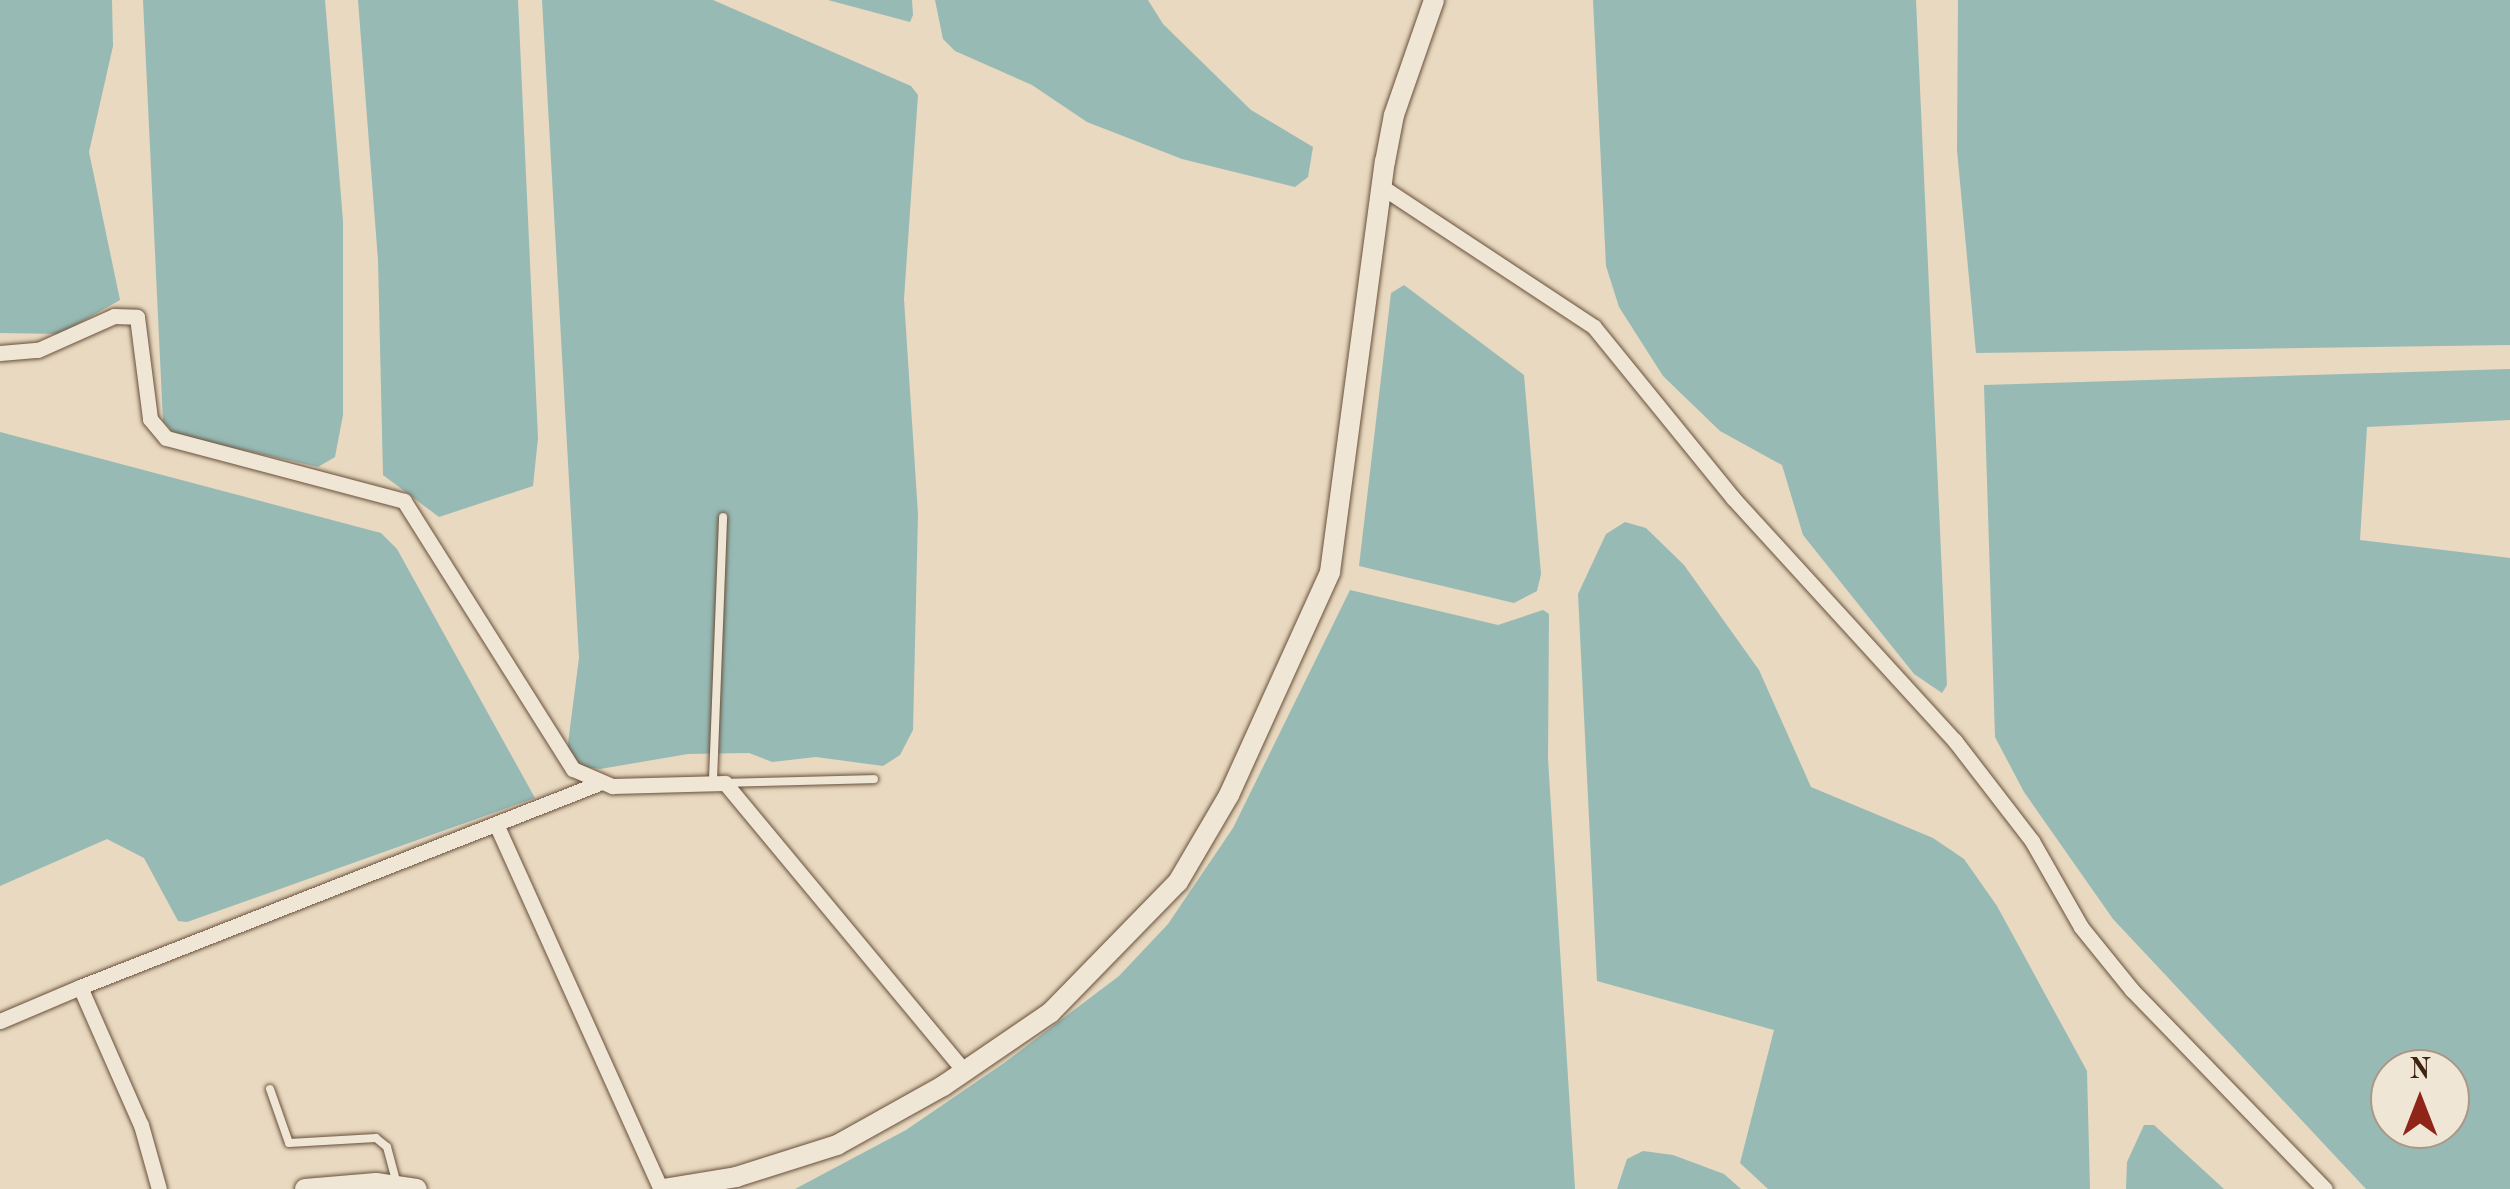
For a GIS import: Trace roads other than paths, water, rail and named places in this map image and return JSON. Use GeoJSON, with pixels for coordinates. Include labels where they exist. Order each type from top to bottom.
{"type":"FeatureCollection","features":[{"type":"Feature","properties":{"kind":"street"},"geometry":{"type":"LineString","coordinates":[[496,824],[662,1189],[736,1176],[837,1145],[965,1072],[1050,1013],[1147,920],[1229,795],[1289,673],[1330,572],[1394,115],[1434,0]]}},
{"type":"Feature","properties":{"kind":"street"},"geometry":{"type":"LineString","coordinates":[[1385,189],[1594,327],[1733,498],[1955,740],[2032,841],[2081,926],[2132,990],[2326,1189]]}},
{"type":"Feature","properties":{"kind":"street"},"geometry":{"type":"LineString","coordinates":[[0,353],[38,350],[114,316],[136,318],[150,419],[166,438],[404,501],[573,769],[597,784]]}},
{"type":"Feature","properties":{"kind":"street"},"geometry":{"type":"LineString","coordinates":[[0,1021],[597,784],[719,782],[965,1072]]}},
{"type":"Feature","properties":{"kind":"street"},"geometry":{"type":"LineString","coordinates":[[80,987],[141,1125],[159,1189]]}},
{"type":"Feature","properties":{"kind":"street"},"geometry":{"type":"LineString","coordinates":[[305,1189],[406,1187]]}},
{"type":"Feature","properties":{"kind":"lane"},"geometry":{"type":"LineString","coordinates":[[723,517],[719,782],[874,779]]}},
{"type":"Feature","properties":{"kind":"lane"},"geometry":{"type":"LineString","coordinates":[[270,1090],[289,1143],[362,1135],[382,1140],[406,1187]]}},
{"type":"Feature","properties":{"kind":"water"},"geometry":{"type":"Polygon","coordinates":[[[0,0],[112,0],[113,46],[89,152],[120,300],[60,334],[0,333],[0,0]]]}},
{"type":"Feature","properties":{"kind":"water"},"geometry":{"type":"Polygon","coordinates":[[[143,0],[325,0],[343,221],[343,415],[335,457],[318,467],[176,435],[163,421],[143,0]]]}},
{"type":"Feature","properties":{"kind":"water"},"geometry":{"type":"Polygon","coordinates":[[[358,0],[518,0],[538,438],[533,486],[439,517],[383,475],[378,260],[358,0]]]}},
{"type":"Feature","properties":{"kind":"water"},"geometry":{"type":"Polygon","coordinates":[[[542,0],[713,0],[911,86],[918,95],[904,299],[918,514],[913,730],[900,755],[883,766],[816,757],[772,762],[749,753],[688,754],[600,769],[577,766],[567,751],[579,658],[542,0]]]}},
{"type":"Feature","properties":{"kind":"water"},"geometry":{"type":"Polygon","coordinates":[[[828,0],[912,0],[913,15],[910,22],[828,0]]]}},
{"type":"Feature","properties":{"kind":"water"},"geometry":{"type":"Polygon","coordinates":[[[935,0],[1148,0],[1163,24],[1251,110],[1313,147],[1308,177],[1295,187],[1182,159],[1087,122],[1032,85],[955,51],[943,39],[935,0]]]}},
{"type":"Feature","properties":{"kind":"water"},"geometry":{"type":"Polygon","coordinates":[[[1593,0],[1916,0],[1947,685],[1942,693],[1914,674],[1803,535],[1782,465],[1720,431],[1663,376],[1619,307],[1606,266],[1593,0]]]}},
{"type":"Feature","properties":{"kind":"water"},"geometry":{"type":"Polygon","coordinates":[[[1958,0],[2510,0],[2510,345],[1976,353],[1957,150],[1958,0]]]}},
{"type":"Feature","properties":{"kind":"water"},"geometry":{"type":"Polygon","coordinates":[[[1404,285],[1524,375],[1541,574],[1537,591],[1514,603],[1359,566],[1391,293],[1404,285]]]}},
{"type":"Feature","properties":{"kind":"water"},"geometry":{"type":"Polygon","coordinates":[[[2510,369],[2510,420],[2367,427],[2360,540],[2510,558],[2510,1189],[2366,1189],[2113,919],[2024,792],[1995,737],[1984,385],[2510,369]]]}},
{"type":"Feature","properties":{"kind":"water"},"geometry":{"type":"Polygon","coordinates":[[[0,432],[381,533],[397,549],[535,798],[187,922],[178,921],[144,858],[107,839],[0,886],[0,432]]]}},
{"type":"Feature","properties":{"kind":"water"},"geometry":{"type":"Polygon","coordinates":[[[1625,522],[1646,528],[1684,565],[1759,670],[1811,787],[1933,838],[1964,859],[1997,906],[2087,1071],[2090,1189],[1768,1189],[1740,1163],[1774,1030],[1597,981],[1578,594],[1606,534],[1625,522]]]}},
{"type":"Feature","properties":{"kind":"water"},"geometry":{"type":"Polygon","coordinates":[[[1350,590],[1498,625],[1543,610],[1549,614],[1548,759],[1575,1189],[795,1189],[906,1130],[1004,1063],[1119,976],[1168,924],[1233,828],[1350,590]]]}},
{"type":"Feature","properties":{"kind":"water"},"geometry":{"type":"Polygon","coordinates":[[[2144,1125],[2154,1125],[2224,1189],[2126,1189],[2127,1162],[2144,1125]]]}},
{"type":"Feature","properties":{"kind":"water"},"geometry":{"type":"Polygon","coordinates":[[[1643,1151],[1673,1155],[1724,1174],[1741,1189],[1617,1189],[1627,1159],[1643,1151]]]}}]}
